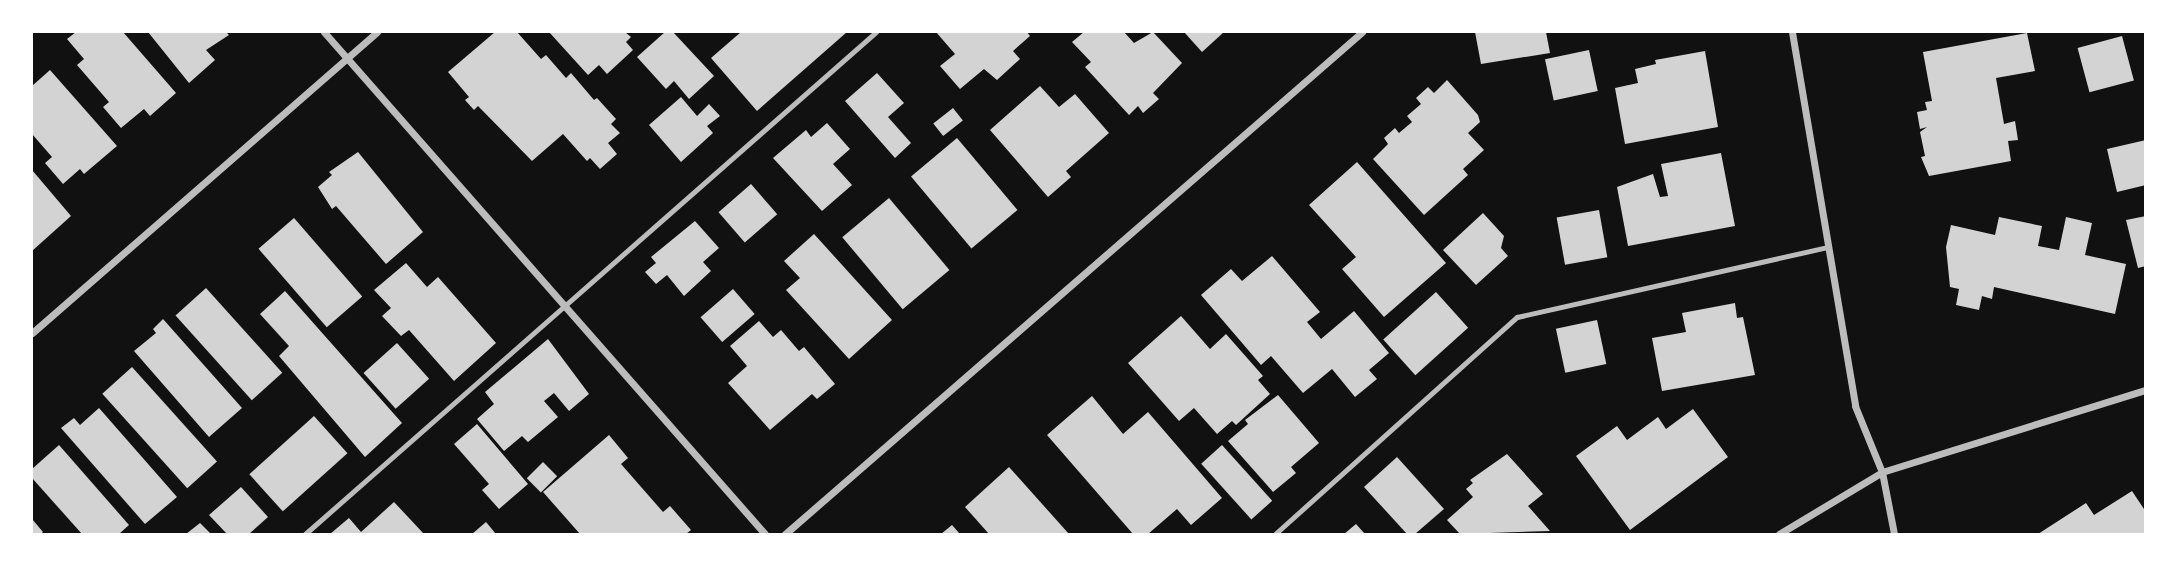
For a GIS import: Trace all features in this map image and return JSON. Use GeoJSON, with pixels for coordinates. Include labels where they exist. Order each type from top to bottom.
{"type":"FeatureCollection","features":[{"type":"Feature","properties":{"kind":"street"},"geometry":{"type":"LineString","coordinates":[[324,32],[765,534]]}},
{"type":"Feature","properties":{"kind":"street"},"geometry":{"type":"LineString","coordinates":[[32,333],[377,32]]}},
{"type":"Feature","properties":{"kind":"street"},"geometry":{"type":"LineString","coordinates":[[785,534],[1362,32]]}},
{"type":"Feature","properties":{"kind":"street"},"geometry":{"type":"LineString","coordinates":[[1792,32],[1855,406],[1882,472],[1894,534]]}},
{"type":"Feature","properties":{"kind":"street"},"geometry":{"type":"LineString","coordinates":[[1779,534],[1882,472],[2146,390]]}},
{"type":"Feature","properties":{"kind":"lane"},"geometry":{"type":"LineString","coordinates":[[305,534],[563,304],[877,32]]}},
{"type":"Feature","properties":{"kind":"lane"},"geometry":{"type":"LineString","coordinates":[[1275,534],[1517,317],[1828,247]]}},
{"type":"Feature","properties":{"kind":"building"},"geometry":{"type":"Polygon","coordinates":[[[76,32],[123,32],[176,93],[150,116],[144,109],[121,128],[103,107],[109,102],[77,65],[84,59],[67,39],[76,32]]]}},
{"type":"Feature","properties":{"kind":"building"},"geometry":{"type":"Polygon","coordinates":[[[148,32],[226,32],[229,35],[206,50],[215,60],[189,83],[148,32]]]}},
{"type":"Feature","properties":{"kind":"building"},"geometry":{"type":"Polygon","coordinates":[[[495,32],[517,32],[541,59],[546,55],[566,78],[571,73],[594,100],[597,98],[616,119],[611,124],[620,133],[608,143],[617,154],[600,169],[590,158],[587,161],[563,134],[532,161],[478,106],[474,110],[465,100],[469,97],[448,72],[495,32]]]}},
{"type":"Feature","properties":{"kind":"building"},"geometry":{"type":"Polygon","coordinates":[[[549,32],[625,32],[631,37],[626,42],[633,50],[607,74],[599,65],[588,75],[549,32]]]}},
{"type":"Feature","properties":{"kind":"building"},"geometry":{"type":"Polygon","coordinates":[[[665,32],[673,32],[714,76],[689,99],[674,81],[666,89],[637,57],[665,32]]]}},
{"type":"Feature","properties":{"kind":"building"},"geometry":{"type":"Polygon","coordinates":[[[741,32],[847,32],[757,111],[711,58],[741,32]]]}},
{"type":"Feature","properties":{"kind":"building"},"geometry":{"type":"Polygon","coordinates":[[[936,32],[1027,32],[1030,36],[1013,51],[1020,59],[997,80],[984,69],[960,89],[940,66],[955,54],[936,32]]]}},
{"type":"Feature","properties":{"kind":"building"},"geometry":{"type":"Polygon","coordinates":[[[1084,32],[1124,32],[1134,43],[1153,32],[1182,63],[1153,93],[1159,99],[1143,113],[1138,106],[1129,115],[1085,67],[1091,62],[1072,42],[1084,32]]]}},
{"type":"Feature","properties":{"kind":"building"},"geometry":{"type":"Polygon","coordinates":[[[1184,32],[1224,32],[1202,52],[1184,32]]]}},
{"type":"Feature","properties":{"kind":"building"},"geometry":{"type":"Polygon","coordinates":[[[1475,32],[1546,32],[1550,53],[1481,64],[1475,32]]]}},
{"type":"Feature","properties":{"kind":"building"},"geometry":{"type":"Polygon","coordinates":[[[2027,33],[2035,71],[1996,78],[2004,124],[2015,121],[2018,140],[2008,141],[2011,161],[1929,176],[1921,157],[1925,156],[1920,132],[1927,127],[1920,129],[1917,112],[1927,110],[1925,102],[1932,101],[1923,52],[2027,33]]]}},
{"type":"Feature","properties":{"kind":"building"},"geometry":{"type":"Polygon","coordinates":[[[2122,36],[2134,80],[2089,92],[2078,48],[2122,36]]]}},
{"type":"Feature","properties":{"kind":"building"},"geometry":{"type":"Polygon","coordinates":[[[1589,50],[1598,91],[1554,100],[1545,59],[1589,50]]]}},
{"type":"Feature","properties":{"kind":"building"},"geometry":{"type":"Polygon","coordinates":[[[1705,51],[1718,127],[1625,144],[1615,88],[1638,83],[1635,69],[1656,64],[1655,60],[1705,51]]]}},
{"type":"Feature","properties":{"kind":"building"},"geometry":{"type":"Polygon","coordinates":[[[50,70],[117,146],[84,174],[80,169],[63,184],[45,163],[52,157],[32,134],[32,86],[50,70]]]}},
{"type":"Feature","properties":{"kind":"building"},"geometry":{"type":"Polygon","coordinates":[[[877,73],[904,103],[888,117],[911,143],[895,158],[845,101],[877,73]]]}},
{"type":"Feature","properties":{"kind":"building"},"geometry":{"type":"Polygon","coordinates":[[[1447,80],[1478,115],[1480,122],[1468,133],[1484,150],[1463,169],[1468,175],[1424,215],[1373,159],[1388,144],[1384,138],[1395,128],[1399,133],[1412,122],[1407,116],[1421,104],[1416,98],[1428,87],[1434,93],[1447,80]]]}},
{"type":"Feature","properties":{"kind":"building"},"geometry":{"type":"Polygon","coordinates":[[[1040,86],[1059,107],[1075,94],[1109,133],[1066,171],[1071,177],[1048,197],[990,130],[1040,86]]]}},
{"type":"Feature","properties":{"kind":"building"},"geometry":{"type":"Polygon","coordinates":[[[681,97],[697,116],[709,104],[720,116],[707,126],[713,133],[681,162],[649,125],[681,97]]]}},
{"type":"Feature","properties":{"kind":"building"},"geometry":{"type":"Polygon","coordinates":[[[953,108],[963,121],[943,136],[933,123],[953,108]]]}},
{"type":"Feature","properties":{"kind":"building"},"geometry":{"type":"Polygon","coordinates":[[[827,123],[850,149],[833,164],[852,185],[822,211],[773,158],[806,130],[811,137],[827,123]]]}},
{"type":"Feature","properties":{"kind":"building"},"geometry":{"type":"Polygon","coordinates":[[[957,138],[1017,210],[971,249],[911,177],[957,138]]]}},
{"type":"Feature","properties":{"kind":"building"},"geometry":{"type":"Polygon","coordinates":[[[2146,140],[2146,185],[2117,192],[2107,149],[2146,140]]]}},
{"type":"Feature","properties":{"kind":"building"},"geometry":{"type":"Polygon","coordinates":[[[358,152],[423,232],[386,264],[336,206],[332,209],[318,187],[332,175],[329,172],[358,152]]]}},
{"type":"Feature","properties":{"kind":"building"},"geometry":{"type":"Polygon","coordinates":[[[1721,153],[1735,226],[1628,246],[1617,187],[1653,174],[1660,197],[1668,196],[1661,164],[1721,153]]]}},
{"type":"Feature","properties":{"kind":"building"},"geometry":{"type":"Polygon","coordinates":[[[1357,162],[1446,263],[1384,317],[1342,269],[1356,257],[1309,205],[1357,162]]]}},
{"type":"Feature","properties":{"kind":"building"},"geometry":{"type":"Polygon","coordinates":[[[32,170],[71,216],[32,251],[32,170]]]}},
{"type":"Feature","properties":{"kind":"building"},"geometry":{"type":"Polygon","coordinates":[[[751,184],[777,214],[745,242],[719,212],[751,184]]]}},
{"type":"Feature","properties":{"kind":"building"},"geometry":{"type":"Polygon","coordinates":[[[889,198],[949,270],[903,309],[842,237],[889,198]]]}},
{"type":"Feature","properties":{"kind":"building"},"geometry":{"type":"Polygon","coordinates":[[[1599,210],[1607,257],[1565,265],[1557,217],[1599,210]]]}},
{"type":"Feature","properties":{"kind":"building"},"geometry":{"type":"Polygon","coordinates":[[[1483,213],[1504,236],[1501,248],[1508,256],[1476,285],[1443,250],[1483,213]]]}},
{"type":"Feature","properties":{"kind":"building"},"geometry":{"type":"Polygon","coordinates":[[[2146,216],[2146,266],[2138,268],[2126,220],[2146,216]]]}},
{"type":"Feature","properties":{"kind":"building"},"geometry":{"type":"Polygon","coordinates":[[[1999,217],[2042,226],[2038,246],[2059,250],[2066,217],[2092,223],[2085,255],[2126,264],[2115,314],[1994,287],[1992,299],[1982,296],[1979,310],[1956,305],[1959,289],[1950,287],[1946,247],[1951,225],[1995,235],[1999,217]]]}},
{"type":"Feature","properties":{"kind":"building"},"geometry":{"type":"Polygon","coordinates":[[[294,218],[362,296],[327,327],[259,249],[294,218]]]}},
{"type":"Feature","properties":{"kind":"building"},"geometry":{"type":"Polygon","coordinates":[[[695,221],[719,248],[703,262],[711,271],[684,296],[667,275],[656,284],[645,272],[656,263],[651,257],[695,221]]]}},
{"type":"Feature","properties":{"kind":"building"},"geometry":{"type":"Polygon","coordinates":[[[814,234],[892,320],[849,359],[786,290],[800,278],[784,261],[814,234]]]}},
{"type":"Feature","properties":{"kind":"building"},"geometry":{"type":"Polygon","coordinates":[[[1272,256],[1320,312],[1307,322],[1321,339],[1354,311],[1389,353],[1369,370],[1377,379],[1355,397],[1332,369],[1303,393],[1271,356],[1261,365],[1201,295],[1231,269],[1242,281],[1272,256]]]}},
{"type":"Feature","properties":{"kind":"building"},"geometry":{"type":"Polygon","coordinates":[[[406,263],[427,287],[438,277],[496,343],[454,381],[409,330],[401,336],[382,316],[391,308],[374,290],[406,263]]]}},
{"type":"Feature","properties":{"kind":"building"},"geometry":{"type":"Polygon","coordinates":[[[206,288],[282,373],[252,400],[176,315],[206,288]]]}},
{"type":"Feature","properties":{"kind":"building"},"geometry":{"type":"Polygon","coordinates":[[[733,289],[755,314],[722,342],[701,317],[733,289]]]}},
{"type":"Feature","properties":{"kind":"building"},"geometry":{"type":"Polygon","coordinates":[[[285,291],[402,423],[365,457],[279,356],[289,346],[260,314],[285,291]]]}},
{"type":"Feature","properties":{"kind":"building"},"geometry":{"type":"Polygon","coordinates":[[[1436,292],[1468,328],[1415,375],[1383,340],[1436,292]]]}},
{"type":"Feature","properties":{"kind":"building"},"geometry":{"type":"Polygon","coordinates":[[[1735,303],[1737,318],[1743,317],[1755,375],[1662,391],[1652,338],[1686,332],[1682,313],[1735,303]]]}},
{"type":"Feature","properties":{"kind":"building"},"geometry":{"type":"Polygon","coordinates":[[[1181,316],[1210,349],[1226,334],[1263,376],[1258,380],[1270,394],[1236,425],[1232,421],[1217,434],[1194,408],[1179,421],[1128,363],[1181,316]]]}},
{"type":"Feature","properties":{"kind":"building"},"geometry":{"type":"Polygon","coordinates":[[[163,319],[242,408],[209,437],[134,351],[156,333],[153,329],[163,319]]]}},
{"type":"Feature","properties":{"kind":"building"},"geometry":{"type":"Polygon","coordinates":[[[1597,320],[1606,364],[1565,373],[1556,329],[1597,320]]]}},
{"type":"Feature","properties":{"kind":"building"},"geometry":{"type":"Polygon","coordinates":[[[759,321],[773,337],[781,330],[799,351],[804,347],[835,384],[817,399],[812,394],[770,430],[728,383],[747,366],[730,346],[759,321]]]}},
{"type":"Feature","properties":{"kind":"building"},"geometry":{"type":"Polygon","coordinates":[[[548,339],[589,394],[569,411],[554,393],[544,401],[558,417],[528,442],[522,436],[504,451],[477,419],[494,404],[485,392],[548,339]]]}},
{"type":"Feature","properties":{"kind":"building"},"geometry":{"type":"Polygon","coordinates":[[[397,343],[429,379],[396,409],[364,373],[397,343]]]}},
{"type":"Feature","properties":{"kind":"building"},"geometry":{"type":"Polygon","coordinates":[[[132,367],[217,461],[187,488],[102,394],[132,367]]]}},
{"type":"Feature","properties":{"kind":"building"},"geometry":{"type":"Polygon","coordinates":[[[1278,395],[1319,443],[1291,467],[1296,473],[1273,492],[1228,441],[1248,424],[1245,420],[1278,395]]]}},
{"type":"Feature","properties":{"kind":"building"},"geometry":{"type":"Polygon","coordinates":[[[1092,396],[1123,434],[1148,412],[1222,498],[1191,525],[1177,509],[1148,534],[1133,534],[1047,435],[1092,396]]]}},
{"type":"Feature","properties":{"kind":"building"},"geometry":{"type":"Polygon","coordinates":[[[99,408],[177,497],[145,524],[61,428],[74,418],[80,425],[99,408]]]}},
{"type":"Feature","properties":{"kind":"building"},"geometry":{"type":"Polygon","coordinates":[[[1693,409],[1728,457],[1630,530],[1576,456],[1617,426],[1627,440],[1658,417],[1666,429],[1693,409]]]}},
{"type":"Feature","properties":{"kind":"building"},"geometry":{"type":"Polygon","coordinates":[[[314,416],[347,453],[283,511],[249,474],[314,416]]]}},
{"type":"Feature","properties":{"kind":"building"},"geometry":{"type":"Polygon","coordinates":[[[477,424],[528,484],[499,509],[482,490],[489,484],[454,444],[477,424]]]}},
{"type":"Feature","properties":{"kind":"building"},"geometry":{"type":"Polygon","coordinates":[[[609,435],[628,458],[621,464],[663,512],[670,506],[691,530],[686,534],[580,534],[543,492],[609,435]]]}},
{"type":"Feature","properties":{"kind":"building"},"geometry":{"type":"Polygon","coordinates":[[[59,445],[129,525],[119,534],[82,534],[32,478],[32,469],[59,445]]]}},
{"type":"Feature","properties":{"kind":"building"},"geometry":{"type":"Polygon","coordinates":[[[1222,445],[1272,501],[1251,519],[1201,464],[1222,445]]]}},
{"type":"Feature","properties":{"kind":"building"},"geometry":{"type":"Polygon","coordinates":[[[1507,454],[1543,494],[1528,506],[1550,531],[1460,534],[1447,520],[1473,497],[1466,489],[1473,483],[1470,480],[1507,454]]]}},
{"type":"Feature","properties":{"kind":"building"},"geometry":{"type":"Polygon","coordinates":[[[1397,457],[1444,509],[1415,534],[1407,534],[1364,487],[1397,457]]]}},
{"type":"Feature","properties":{"kind":"building"},"geometry":{"type":"Polygon","coordinates":[[[543,462],[557,476],[541,492],[527,478],[543,462]]]}},
{"type":"Feature","properties":{"kind":"building"},"geometry":{"type":"Polygon","coordinates":[[[1009,467],[1069,534],[989,534],[965,507],[1009,467]]]}},
{"type":"Feature","properties":{"kind":"building"},"geometry":{"type":"Polygon","coordinates":[[[241,487],[268,517],[249,534],[227,534],[209,515],[241,487]]]}},
{"type":"Feature","properties":{"kind":"building"},"geometry":{"type":"Polygon","coordinates":[[[2132,491],[2146,512],[2146,534],[2038,534],[2086,503],[2094,515],[2132,491]]]}},
{"type":"Feature","properties":{"kind":"building"},"geometry":{"type":"Polygon","coordinates":[[[394,502],[424,534],[330,534],[349,518],[361,532],[394,502]]]}},
{"type":"Feature","properties":{"kind":"building"},"geometry":{"type":"Polygon","coordinates":[[[32,519],[43,532],[41,534],[32,534],[32,519]]]}},
{"type":"Feature","properties":{"kind":"building"},"geometry":{"type":"Polygon","coordinates":[[[486,522],[496,534],[472,534],[486,522]]]}},
{"type":"Feature","properties":{"kind":"building"},"geometry":{"type":"Polygon","coordinates":[[[200,523],[211,534],[186,534],[200,523]]]}},
{"type":"Feature","properties":{"kind":"building"},"geometry":{"type":"Polygon","coordinates":[[[1356,524],[1365,534],[1344,534],[1356,524]]]}},
{"type":"Feature","properties":{"kind":"building"},"geometry":{"type":"Polygon","coordinates":[[[952,525],[960,534],[941,534],[952,525]]]}}]}
